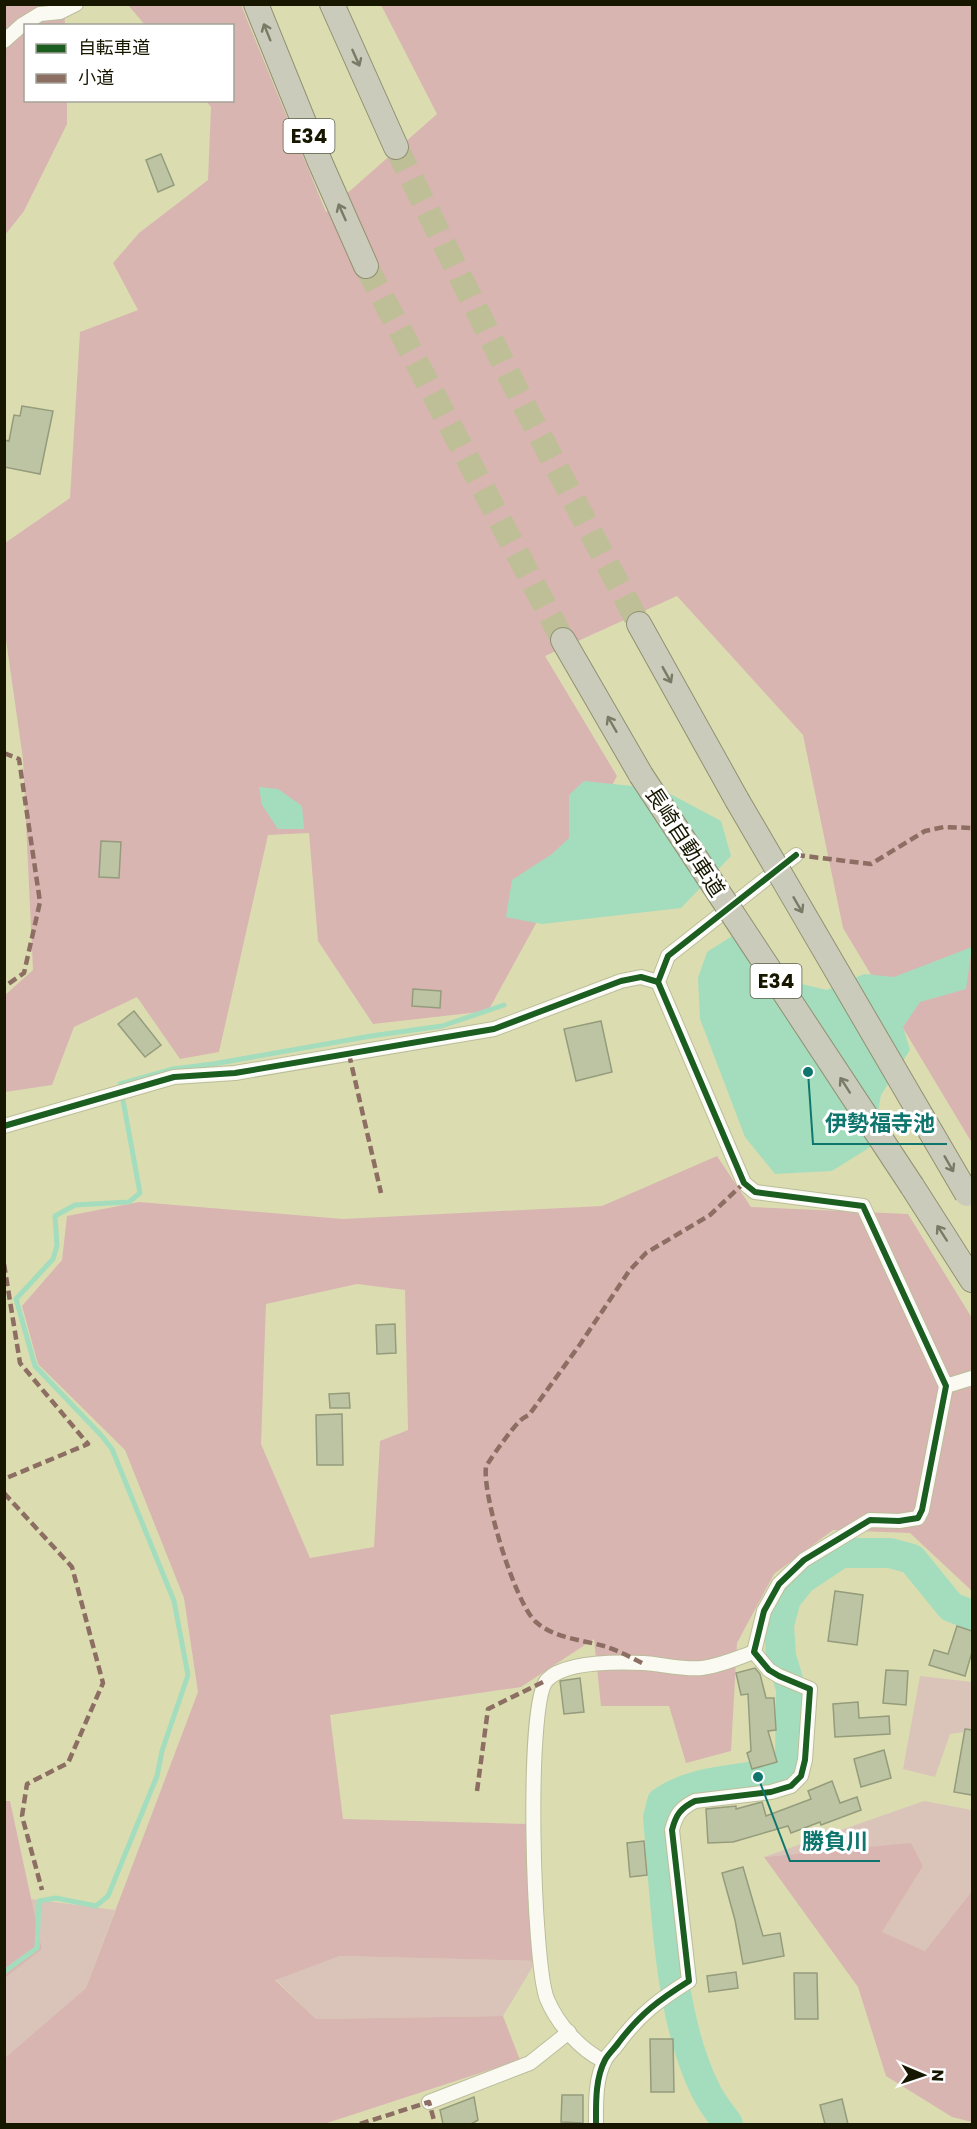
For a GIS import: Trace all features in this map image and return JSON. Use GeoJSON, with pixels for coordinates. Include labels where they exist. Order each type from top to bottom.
{"type":"FeatureCollection","features":[{"type":"Feature","properties":{"kind":"highway","name":"E34"},"geometry":{"type":"LineString","coordinates":[[256,4],[320,162],[366,266]]}},
{"type":"Feature","properties":{"kind":"highway"},"geometry":{"type":"LineString","coordinates":[[332,4],[396,147]]}},
{"type":"Feature","properties":{"kind":"highway","name":"E34"},"geometry":{"type":"LineString","coordinates":[[639,624],[737,800],[970,1199]]}},
{"type":"Feature","properties":{"kind":"highway","name":"長崎自動車道"},"geometry":{"type":"LineString","coordinates":[[563,640],[641,775],[972,1280]]}},
{"type":"Feature","properties":{"kind":"street"},"geometry":{"type":"LineString","coordinates":[[4,40],[40,14],[60,12],[76,4]]}},
{"type":"Feature","properties":{"kind":"street"},"geometry":{"type":"LineString","coordinates":[[754,1652],[764,1611],[779,1584],[804,1560],[870,1520],[898,1521],[918,1518],[922,1510],[946,1386],[863,1206],[755,1192],[744,1183],[658,982],[668,956],[796,855]]}},
{"type":"Feature","properties":{"kind":"street"},"geometry":{"type":"LineString","coordinates":[[4,1126],[174,1077],[235,1073],[494,1029],[621,981],[641,977],[658,982]]}},
{"type":"Feature","properties":{"kind":"street"},"geometry":{"type":"LineString","coordinates":[[946,1386],[972,1378]]}},
{"type":"Feature","properties":{"kind":"street"},"geometry":{"type":"LineString","coordinates":[[596,2124],[596,2101],[604,2061],[636,2019],[689,1980],[672,1830],[675,1816],[683,1807],[695,1801],[771,1792],[791,1786],[801,1776],[805,1760],[810,1689],[769,1670],[754,1652]]}},
{"type":"Feature","properties":{"kind":"street"},"geometry":{"type":"LineString","coordinates":[[604,2061],[592,2055],[558,2018],[547,1998],[541,1971],[534,1860],[533,1778],[540,1694],[547,1680],[564,1669],[584,1665],[642,1663],[700,1668],[754,1652]]}},
{"type":"Feature","properties":{"kind":"street"},"geometry":{"type":"LineString","coordinates":[[429,2102],[530,2064],[569,2032]]}},
{"type":"Feature","properties":{"kind":"shaded area"},"geometry":{"type":"Polygon","coordinates":[[[5,5],[64,5],[65,24],[24,24],[24,102],[67,102],[67,124],[24,211],[5,235],[5,5]]]}},
{"type":"Feature","properties":{"kind":"shaded area"},"geometry":{"type":"Polygon","coordinates":[[[128,5],[241,5],[326,212],[437,114],[381,5],[972,5],[972,1143],[843,928],[803,735],[677,596],[545,656],[617,776],[488,1011],[373,1024],[318,941],[309,833],[268,835],[219,1052],[180,1059],[137,997],[74,1027],[52,1085],[5,1092],[5,995],[33,970],[23,759],[4,626],[5,543],[70,498],[80,332],[138,310],[113,263],[139,233],[208,180],[211,107],[207,102],[234,102],[234,24],[144,24],[128,5]]]}},
{"type":"Feature","properties":{"kind":"shaded area"},"geometry":{"type":"Polygon","coordinates":[[[584,781],[661,789],[721,821],[731,856],[681,908],[542,924],[506,917],[512,880],[552,854],[569,838],[569,795],[584,781]]]}},
{"type":"Feature","properties":{"kind":"shaded area"},"geometry":{"type":"Polygon","coordinates":[[[259,787],[278,789],[302,806],[304,829],[278,829],[262,805],[259,787]]]}},
{"type":"Feature","properties":{"kind":"shaded area"},"geometry":{"type":"Polygon","coordinates":[[[732,936],[789,981],[827,990],[864,974],[894,977],[972,947],[966,989],[920,1002],[903,1027],[910,1050],[881,1095],[872,1146],[832,1171],[775,1174],[745,1137],[700,1019],[698,978],[707,952],[732,936]]]}},
{"type":"Feature","properties":{"kind":"shaded area"},"geometry":{"type":"Polygon","coordinates":[[[717,1156],[751,1207],[908,1214],[972,1318],[972,1591],[910,1533],[833,1530],[774,1574],[737,1643],[731,1751],[686,1763],[669,1706],[601,1706],[594,1639],[521,1687],[330,1715],[343,1819],[528,1824],[536,1961],[340,1956],[275,1980],[316,2019],[503,2016],[520,2060],[324,2124],[5,2124],[4,2059],[86,1988],[198,1692],[184,1598],[125,1450],[38,1364],[22,1306],[62,1260],[67,1216],[139,1202],[343,1219],[602,1206],[717,1156]],[[357,1284],[266,1304],[261,1444],[310,1558],[374,1547],[380,1441],[408,1430],[405,1290],[357,1284]]]}},
{"type":"Feature","properties":{"kind":"shaded area"},"geometry":{"type":"Polygon","coordinates":[[[920,1676],[972,1682],[972,1731],[950,1734],[935,1777],[903,1769],[920,1676]]]}},
{"type":"Feature","properties":{"kind":"shaded area"},"geometry":{"type":"Polygon","coordinates":[[[5,1801],[10,1801],[42,1949],[5,1978],[5,1801]]]}},
{"type":"Feature","properties":{"kind":"shaded area"},"geometry":{"type":"Polygon","coordinates":[[[924,1801],[972,1810],[972,1891],[925,1951],[882,1932],[923,1866],[911,1844],[764,1857],[924,1801]]]}},
{"type":"Feature","properties":{"kind":"shaded area"},"geometry":{"type":"Polygon","coordinates":[[[911,1843],[923,1866],[882,1932],[925,1951],[972,1891],[972,2122],[952,2117],[886,2076],[858,1987],[764,1857],[911,1843]]]}},
{"type":"Feature","properties":{"kind":"shaded area"},"geometry":{"type":"Polygon","coordinates":[[[31,1899],[115,1910],[86,1988],[5,2059],[5,1978],[42,1949],[31,1899]]]}},
{"type":"Feature","properties":{"kind":"shaded area"},"geometry":{"type":"Polygon","coordinates":[[[340,1956],[536,1961],[503,2016],[316,2019],[275,1979],[340,1956]]]}},
{"type":"Feature","properties":{"kind":"building"},"geometry":{"type":"Polygon","coordinates":[[[161,154],[174,185],[158,192],[146,160],[161,154]]]}},
{"type":"Feature","properties":{"kind":"building"},"geometry":{"type":"Polygon","coordinates":[[[22,406],[53,411],[40,474],[4,467],[4,440],[9,441],[14,415],[20,416],[22,406]]]}},
{"type":"Feature","properties":{"kind":"building"},"geometry":{"type":"Polygon","coordinates":[[[101,841],[121,842],[119,878],[99,877],[101,841]]]}},
{"type":"Feature","properties":{"kind":"building"},"geometry":{"type":"Polygon","coordinates":[[[413,989],[441,991],[440,1008],[412,1006],[413,989]]]}},
{"type":"Feature","properties":{"kind":"building"},"geometry":{"type":"Polygon","coordinates":[[[134,1011],[161,1045],[145,1057],[118,1024],[134,1011]]]}},
{"type":"Feature","properties":{"kind":"building"},"geometry":{"type":"Polygon","coordinates":[[[601,1021],[612,1072],[576,1081],[564,1029],[601,1021]]]}},
{"type":"Feature","properties":{"kind":"building"},"geometry":{"type":"Polygon","coordinates":[[[395,1324],[396,1353],[377,1354],[376,1325],[395,1324]]]}},
{"type":"Feature","properties":{"kind":"building"},"geometry":{"type":"Polygon","coordinates":[[[349,1393],[350,1408],[330,1408],[329,1394],[349,1393]]]}},
{"type":"Feature","properties":{"kind":"building"},"geometry":{"type":"Polygon","coordinates":[[[342,1414],[343,1465],[317,1465],[316,1415],[342,1414]]]}},
{"type":"Feature","properties":{"kind":"building"},"geometry":{"type":"Polygon","coordinates":[[[835,1591],[863,1595],[857,1645],[828,1641],[835,1591]]]}},
{"type":"Feature","properties":{"kind":"building"},"geometry":{"type":"Polygon","coordinates":[[[957,1626],[972,1631],[972,1652],[965,1676],[929,1665],[934,1650],[948,1654],[957,1626]]]}},
{"type":"Feature","properties":{"kind":"building"},"geometry":{"type":"Polygon","coordinates":[[[755,1668],[760,1674],[766,1698],[774,1698],[776,1730],[768,1731],[777,1762],[752,1769],[747,1753],[751,1751],[748,1694],[741,1695],[736,1673],[755,1668]]]}},
{"type":"Feature","properties":{"kind":"building"},"geometry":{"type":"Polygon","coordinates":[[[886,1670],[908,1671],[906,1705],[883,1703],[886,1670]]]}},
{"type":"Feature","properties":{"kind":"building"},"geometry":{"type":"Polygon","coordinates":[[[580,1678],[584,1712],[564,1714],[560,1681],[580,1678]]]}},
{"type":"Feature","properties":{"kind":"building"},"geometry":{"type":"Polygon","coordinates":[[[858,1702],[859,1718],[889,1716],[890,1734],[835,1737],[833,1704],[858,1702]]]}},
{"type":"Feature","properties":{"kind":"building"},"geometry":{"type":"Polygon","coordinates":[[[965,1729],[972,1730],[972,1795],[954,1792],[965,1729]]]}},
{"type":"Feature","properties":{"kind":"building"},"geometry":{"type":"Polygon","coordinates":[[[884,1750],[891,1778],[861,1787],[854,1759],[884,1750]]]}},
{"type":"Feature","properties":{"kind":"building"},"geometry":{"type":"Polygon","coordinates":[[[832,1781],[840,1803],[857,1797],[861,1810],[791,1833],[788,1826],[733,1842],[708,1843],[706,1809],[736,1806],[736,1809],[762,1802],[766,1816],[811,1799],[808,1791],[832,1781]]]}},
{"type":"Feature","properties":{"kind":"building"},"geometry":{"type":"Polygon","coordinates":[[[644,1841],[647,1875],[630,1877],[627,1843],[644,1841]]]}},
{"type":"Feature","properties":{"kind":"building"},"geometry":{"type":"Polygon","coordinates":[[[743,1867],[763,1936],[780,1933],[784,1956],[743,1964],[735,1920],[722,1873],[743,1867]]]}},
{"type":"Feature","properties":{"kind":"building"},"geometry":{"type":"Polygon","coordinates":[[[736,1972],[738,1988],[709,1992],[707,1976],[736,1972]]]}},
{"type":"Feature","properties":{"kind":"building"},"geometry":{"type":"Polygon","coordinates":[[[794,1973],[817,1973],[818,2019],[795,2019],[794,1973]]]}},
{"type":"Feature","properties":{"kind":"building"},"geometry":{"type":"Polygon","coordinates":[[[650,2039],[673,2039],[674,2092],[651,2092],[650,2039]]]}},
{"type":"Feature","properties":{"kind":"building"},"geometry":{"type":"Polygon","coordinates":[[[562,2095],[583,2095],[583,2123],[561,2122],[562,2095]]]}},
{"type":"Feature","properties":{"kind":"building"},"geometry":{"type":"Polygon","coordinates":[[[474,2097],[478,2120],[471,2124],[443,2124],[440,2110],[474,2097]]]}},
{"type":"Feature","properties":{"kind":"building"},"geometry":{"type":"Polygon","coordinates":[[[842,2099],[848,2124],[825,2124],[820,2105],[842,2099]]]}},
{"type":"Feature","properties":{"kind":"waterway"},"geometry":{"type":"LineString","coordinates":[[4,1972],[37,1948],[39,1901],[56,1898],[96,1906],[108,1896],[157,1776],[162,1751],[188,1675],[174,1601],[112,1449],[35,1366],[16,1299],[53,1259],[57,1246],[55,1216],[75,1205],[129,1202],[140,1193],[120,1084],[173,1069],[442,1026],[504,1005]]}},
{"type":"Feature","properties":{"kind":"waterway"},"geometry":{"type":"LineString","coordinates":[[728,2124],[707,2094],[683,2027],[667,1921],[658,1818],[662,1802],[675,1794],[704,1784],[781,1771],[790,1759],[791,1689],[781,1656],[779,1625],[786,1599],[802,1579],[841,1553],[890,1553],[912,1559],[951,1607],[972,1615]]}},
{"type":"Feature","properties":{"kind":"tunnel"},"geometry":{"type":"LineString","coordinates":[[396,147],[526,409],[639,624]]}},
{"type":"Feature","properties":{"kind":"tunnel"},"geometry":{"type":"LineString","coordinates":[[366,266],[563,640]]}},
{"type":"Feature","properties":{"kind":"marked path"},"geometry":{"type":"LineString","coordinates":[[4,753],[19,759],[40,902],[24,973],[4,987]]}},
{"type":"Feature","properties":{"kind":"marked path"},"geometry":{"type":"LineString","coordinates":[[796,855],[871,864],[925,831],[944,827],[972,828]]}},
{"type":"Feature","properties":{"kind":"marked path"},"geometry":{"type":"LineString","coordinates":[[349,1054],[381,1193]]}},
{"type":"Feature","properties":{"kind":"marked path"},"geometry":{"type":"LineString","coordinates":[[642,1663],[609,1648],[551,1632],[536,1622],[519,1594],[502,1548],[489,1500],[486,1467],[515,1426],[529,1415],[629,1271],[646,1253],[710,1215],[744,1183]]}},
{"type":"Feature","properties":{"kind":"marked path"},"geometry":{"type":"LineString","coordinates":[[4,1264],[20,1363],[88,1444],[4,1479]]}},
{"type":"Feature","properties":{"kind":"marked path"},"geometry":{"type":"LineString","coordinates":[[4,1493],[72,1567],[103,1683],[68,1763],[27,1784],[22,1816],[42,1890]]}},
{"type":"Feature","properties":{"kind":"marked path"},"geometry":{"type":"LineString","coordinates":[[477,1791],[488,1709],[547,1680]]}},
{"type":"Feature","properties":{"kind":"marked path"},"geometry":{"type":"LineString","coordinates":[[360,2124],[429,2102],[435,2124]]}},
{"type":"Feature","properties":{"kind":"cycle path"},"geometry":{"type":"LineString","coordinates":[[596,2124],[598,2083],[606,2058],[643,2015],[689,1981],[672,1830],[677,1816],[686,1806],[695,1801],[771,1792],[791,1786],[801,1776],[805,1760],[810,1689],[769,1670],[754,1652],[764,1611],[779,1584],[804,1560],[870,1520],[899,1521],[918,1518],[922,1510],[946,1386],[863,1206],[755,1192],[744,1183],[658,982],[668,956],[796,855]]}},
{"type":"Feature","properties":{"kind":"cycle path"},"geometry":{"type":"LineString","coordinates":[[4,1126],[174,1077],[235,1073],[494,1029],[621,981],[641,977],[658,982]]}},
{"type":"Feature","properties":{"kind":"place","name":"伊勢福寺池"},"geometry":{"type":"Point","coordinates":[808,1072]}},
{"type":"Feature","properties":{"kind":"place","name":"勝負川"},"geometry":{"type":"Point","coordinates":[758,1777]}}]}
